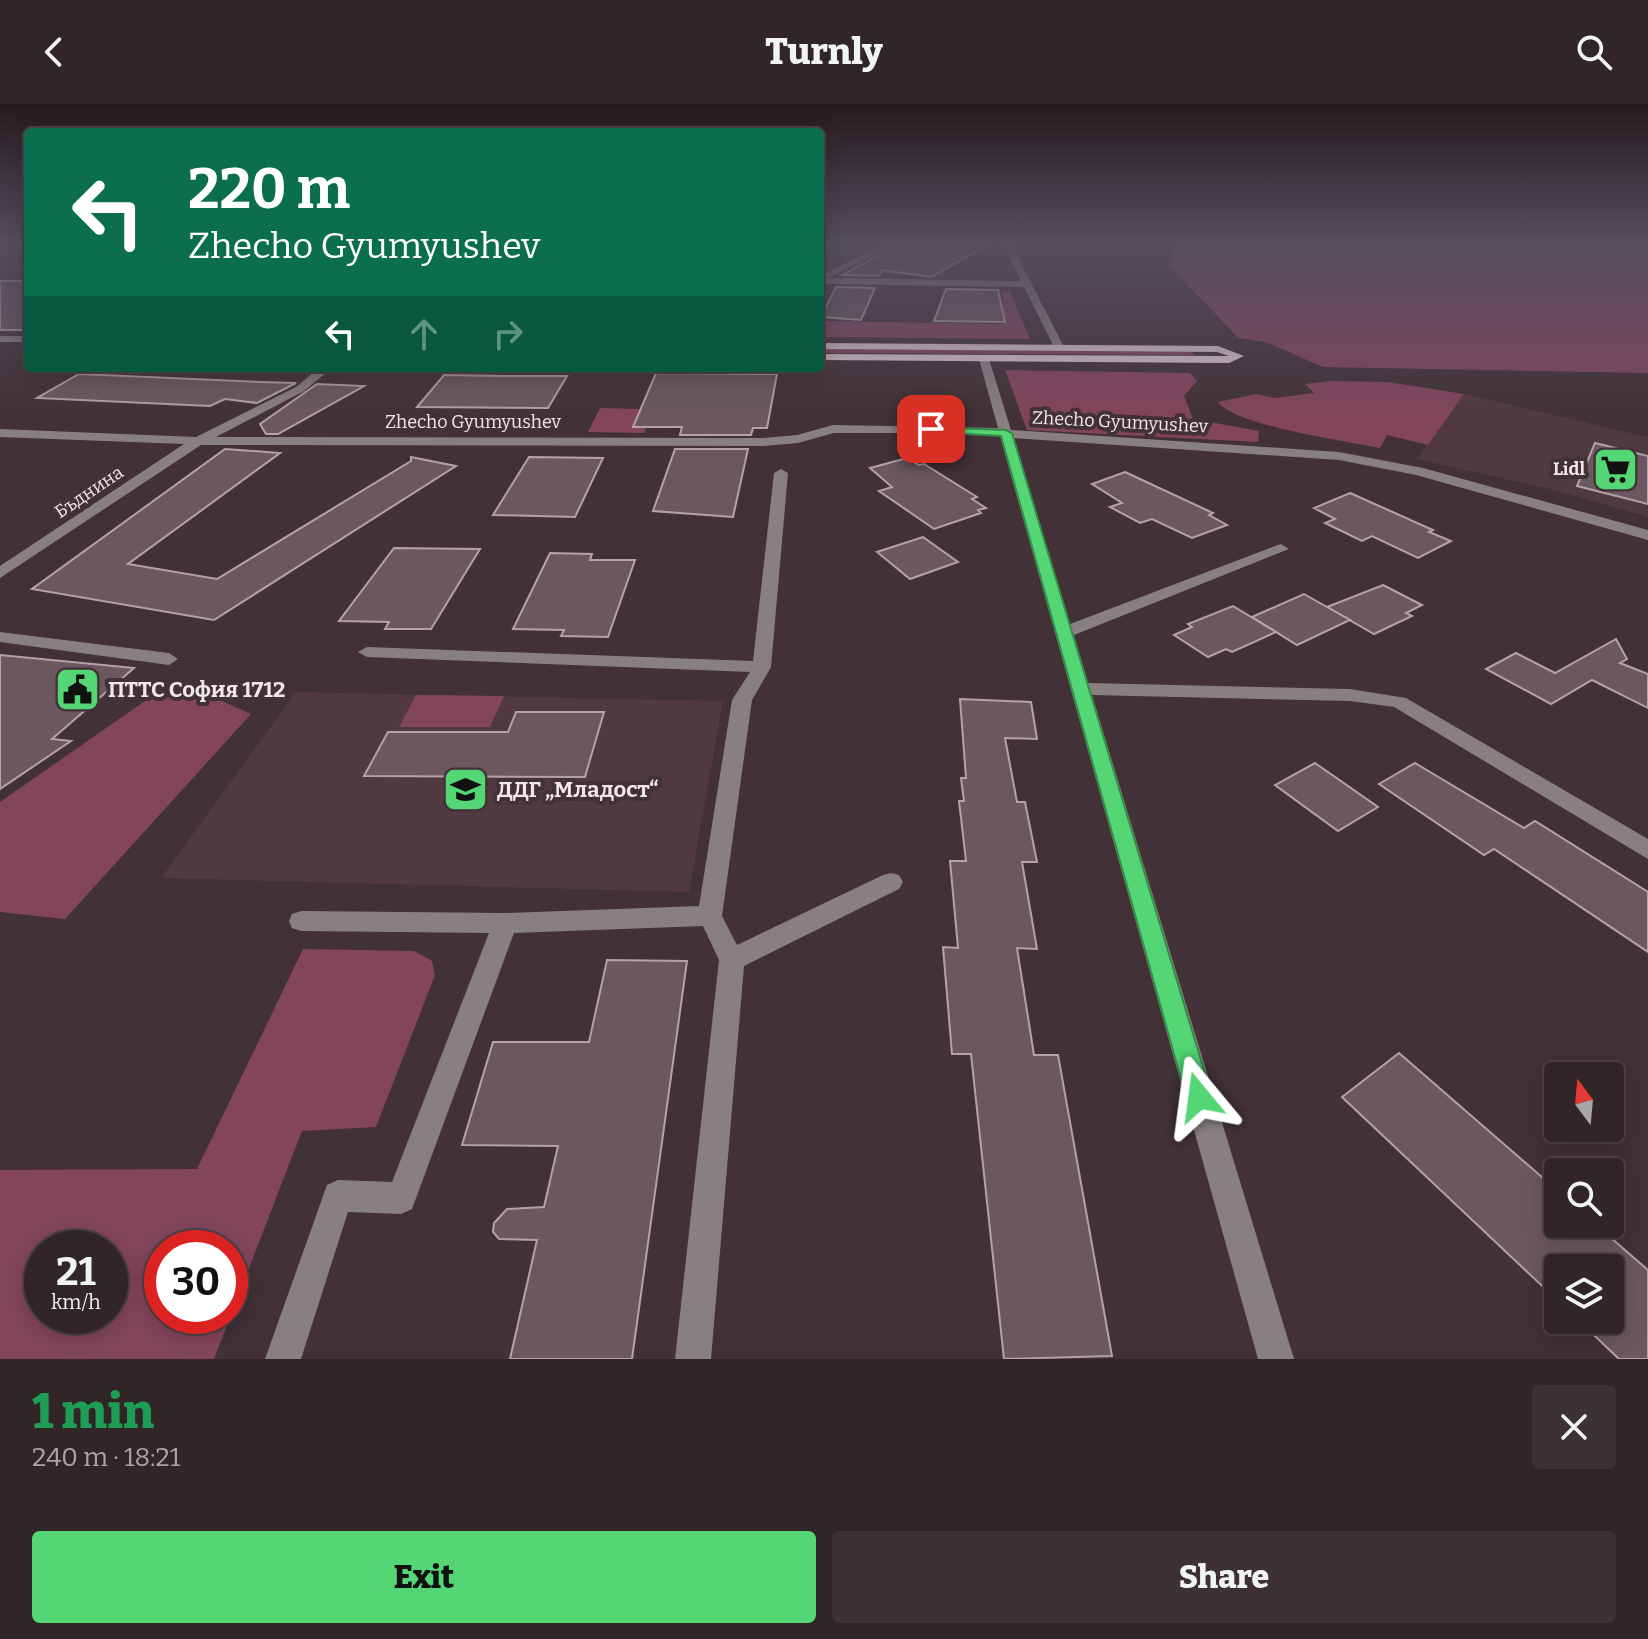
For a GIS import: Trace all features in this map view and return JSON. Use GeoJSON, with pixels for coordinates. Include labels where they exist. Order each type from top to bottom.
{"type":"FeatureCollection","features":[{"type":"Feature","properties":{"kind":"main road"},"geometry":{"type":"LineString","coordinates":[[824,346],[1223,349],[1239,356],[1229,360],[824,357]]}},
{"type":"Feature","properties":{"kind":"street"},"geometry":{"type":"LineString","coordinates":[[1037,301],[1059,347]]}},
{"type":"Feature","properties":{"kind":"street"},"geometry":{"type":"LineString","coordinates":[[0,339],[24,339]]}},
{"type":"Feature","properties":{"kind":"street"},"geometry":{"type":"LineString","coordinates":[[984,359],[1276,1359]]}},
{"type":"Feature","properties":{"kind":"street"},"geometry":{"type":"LineString","coordinates":[[198,441],[223,432],[287,396],[320,372]]}},
{"type":"Feature","properties":{"kind":"street","name":"Zhecho Gyumyushev"},"geometry":{"type":"LineString","coordinates":[[0,433],[198,441],[764,442],[798,439],[833,429],[979,429],[1339,456],[1495,491],[1648,535]]}},
{"type":"Feature","properties":{"kind":"street","name":"Бъднина"},"geometry":{"type":"LineString","coordinates":[[0,573],[198,441]]}},
{"type":"Feature","properties":{"kind":"street"},"geometry":{"type":"LineString","coordinates":[[693,1359],[732,960],[710,916],[742,700],[762,667],[781,473]]}},
{"type":"Feature","properties":{"kind":"street"},"geometry":{"type":"LineString","coordinates":[[1064,633],[1281,549]]}},
{"type":"Feature","properties":{"kind":"street"},"geometry":{"type":"LineString","coordinates":[[0,637],[169,659]]}},
{"type":"Feature","properties":{"kind":"street"},"geometry":{"type":"LineString","coordinates":[[367,652],[762,667]]}},
{"type":"Feature","properties":{"kind":"street"},"geometry":{"type":"LineString","coordinates":[[1081,689],[1350,695],[1399,702],[1648,850]]}},
{"type":"Feature","properties":{"kind":"street"},"geometry":{"type":"LineString","coordinates":[[732,960],[891,882]]}},
{"type":"Feature","properties":{"kind":"street"},"geometry":{"type":"LineString","coordinates":[[301,921],[505,923],[710,916]]}},
{"type":"Feature","properties":{"kind":"street"},"geometry":{"type":"LineString","coordinates":[[283,1359],[338,1196],[401,1198],[505,923]]}},
{"type":"Feature","properties":{"kind":"shaded area"},"geometry":{"type":"Polygon","coordinates":[[[1003,301],[1014,301],[1030,339],[824,337],[824,321],[1004,324],[1003,301]]]}},
{"type":"Feature","properties":{"kind":"shaded area"},"geometry":{"type":"Polygon","coordinates":[[[1203,301],[1648,301],[1648,373],[1323,367],[1266,342],[1238,338],[1203,301]]]}},
{"type":"Feature","properties":{"kind":"shaded area"},"geometry":{"type":"Polygon","coordinates":[[[824,349],[1192,352],[1195,355],[824,353],[824,349]]]}},
{"type":"Feature","properties":{"kind":"shaded area"},"geometry":{"type":"Polygon","coordinates":[[[1005,370],[1190,373],[1197,381],[1184,396],[1193,419],[1259,431],[1258,442],[1027,430],[1005,370]]]}},
{"type":"Feature","properties":{"kind":"shaded area"},"geometry":{"type":"Polygon","coordinates":[[[1329,381],[1388,382],[1464,394],[1428,445],[1387,435],[1380,448],[1268,425],[1229,411],[1218,402],[1256,394],[1274,398],[1314,393],[1305,384],[1329,381]]]}},
{"type":"Feature","properties":{"kind":"shaded area"},"geometry":{"type":"Polygon","coordinates":[[[1464,394],[1648,437],[1648,517],[1554,490],[1417,459],[1464,394]]]}},
{"type":"Feature","properties":{"kind":"shaded area"},"geometry":{"type":"Polygon","coordinates":[[[600,408],[641,409],[633,426],[646,427],[644,433],[588,432],[600,408]]]}},
{"type":"Feature","properties":{"kind":"shaded area"},"geometry":{"type":"Polygon","coordinates":[[[175,680],[251,714],[65,919],[0,912],[0,802],[175,680]]]}},
{"type":"Feature","properties":{"kind":"shaded area","name":"ДДГ „Младост“"},"geometry":{"type":"Polygon","coordinates":[[[296,692],[723,701],[689,892],[161,878],[296,692]]]}},
{"type":"Feature","properties":{"kind":"shaded area"},"geometry":{"type":"Polygon","coordinates":[[[416,695],[504,696],[490,727],[399,727],[416,695]]]}},
{"type":"Feature","properties":{"kind":"shaded area"},"geometry":{"type":"Polygon","coordinates":[[[303,949],[414,951],[432,961],[435,975],[376,1127],[302,1131],[248,1271],[248,1230],[144,1230],[144,1334],[224,1334],[214,1359],[0,1359],[0,1170],[197,1169],[303,949]]]}},
{"type":"Feature","properties":{"kind":"building"},"geometry":{"type":"Polygon","coordinates":[[[0,301],[24,301],[24,330],[0,330],[0,301]]]}},
{"type":"Feature","properties":{"kind":"building"},"geometry":{"type":"Polygon","coordinates":[[[829,301],[870,301],[861,320],[824,317],[829,301]]]}},
{"type":"Feature","properties":{"kind":"building"},"geometry":{"type":"Polygon","coordinates":[[[942,301],[1000,301],[1005,322],[934,321],[942,301]]]}},
{"type":"Feature","properties":{"kind":"building"},"geometry":{"type":"Polygon","coordinates":[[[656,373],[777,374],[767,428],[753,428],[751,435],[680,435],[682,427],[633,427],[656,373]]]}},
{"type":"Feature","properties":{"kind":"building"},"geometry":{"type":"Polygon","coordinates":[[[79,374],[296,383],[257,403],[225,399],[210,406],[37,398],[79,374]]]}},
{"type":"Feature","properties":{"kind":"building"},"geometry":{"type":"Polygon","coordinates":[[[444,375],[567,376],[548,408],[417,407],[444,375]]]}},
{"type":"Feature","properties":{"kind":"building"},"geometry":{"type":"Polygon","coordinates":[[[317,384],[364,386],[278,434],[266,434],[260,424],[317,384]]]}},
{"type":"Feature","properties":{"kind":"building","name":"Lidl"},"geometry":{"type":"Polygon","coordinates":[[[1595,443],[1648,456],[1648,504],[1577,486],[1595,443]]]}},
{"type":"Feature","properties":{"kind":"building"},"geometry":{"type":"Polygon","coordinates":[[[225,449],[280,453],[128,564],[217,579],[411,461],[411,457],[456,466],[214,620],[32,589],[225,449]]]}},
{"type":"Feature","properties":{"kind":"building"},"geometry":{"type":"Polygon","coordinates":[[[675,449],[748,449],[733,517],[653,511],[675,449]]]}},
{"type":"Feature","properties":{"kind":"building"},"geometry":{"type":"Polygon","coordinates":[[[529,457],[603,458],[575,517],[493,515],[529,457]]]}},
{"type":"Feature","properties":{"kind":"building"},"geometry":{"type":"Polygon","coordinates":[[[907,458],[919,465],[924,464],[977,497],[972,499],[986,508],[978,510],[981,513],[934,529],[879,491],[892,487],[870,468],[907,458]]]}},
{"type":"Feature","properties":{"kind":"building"},"geometry":{"type":"Polygon","coordinates":[[[1125,472],[1213,513],[1209,515],[1227,525],[1192,538],[1152,519],[1140,523],[1110,507],[1122,503],[1092,484],[1125,472]]]}},
{"type":"Feature","properties":{"kind":"building"},"geometry":{"type":"Polygon","coordinates":[[[1350,493],[1451,541],[1418,558],[1372,536],[1362,541],[1325,523],[1335,519],[1314,508],[1350,493]]]}},
{"type":"Feature","properties":{"kind":"building"},"geometry":{"type":"Polygon","coordinates":[[[923,537],[958,562],[910,579],[877,552],[923,537]]]}},
{"type":"Feature","properties":{"kind":"building"},"geometry":{"type":"Polygon","coordinates":[[[394,548],[480,549],[431,629],[385,629],[389,622],[339,621],[394,548]]]}},
{"type":"Feature","properties":{"kind":"building"},"geometry":{"type":"Polygon","coordinates":[[[550,553],[592,554],[590,560],[635,560],[608,637],[561,636],[564,630],[513,629],[550,553]]]}},
{"type":"Feature","properties":{"kind":"building"},"geometry":{"type":"Polygon","coordinates":[[[1383,585],[1422,605],[1406,613],[1412,616],[1374,634],[1327,607],[1383,585]]]}},
{"type":"Feature","properties":{"kind":"building"},"geometry":{"type":"Polygon","coordinates":[[[1304,594],[1350,620],[1297,645],[1252,617],[1304,594]]]}},
{"type":"Feature","properties":{"kind":"building"},"geometry":{"type":"Polygon","coordinates":[[[1233,606],[1276,632],[1232,652],[1226,649],[1208,657],[1174,635],[1192,627],[1188,624],[1233,606]]]}},
{"type":"Feature","properties":{"kind":"building"},"geometry":{"type":"Polygon","coordinates":[[[1616,639],[1627,659],[1620,663],[1648,674],[1648,708],[1592,680],[1551,704],[1486,669],[1516,653],[1555,673],[1616,639]]]}},
{"type":"Feature","properties":{"kind":"building"},"geometry":{"type":"Polygon","coordinates":[[[0,655],[134,668],[52,739],[71,741],[0,789],[0,655]]]}},
{"type":"Feature","properties":{"kind":"building"},"geometry":{"type":"Polygon","coordinates":[[[960,699],[1031,702],[1037,739],[1005,738],[1017,802],[1025,802],[1037,862],[1022,862],[1037,949],[1017,948],[1034,1055],[1058,1055],[1112,1356],[1004,1359],[971,1054],[952,1054],[943,947],[958,948],[950,861],[966,861],[959,801],[964,801],[961,778],[966,778],[960,699]]]}},
{"type":"Feature","properties":{"kind":"building"},"geometry":{"type":"Polygon","coordinates":[[[516,712],[604,712],[585,777],[364,776],[388,732],[508,732],[516,712]]]}},
{"type":"Feature","properties":{"kind":"building"},"geometry":{"type":"Polygon","coordinates":[[[1315,763],[1378,807],[1338,831],[1275,785],[1315,763]]]}},
{"type":"Feature","properties":{"kind":"building"},"geometry":{"type":"Polygon","coordinates":[[[1415,763],[1524,828],[1535,821],[1648,892],[1648,952],[1494,849],[1484,855],[1379,784],[1415,763]]]}},
{"type":"Feature","properties":{"kind":"building"},"geometry":{"type":"Polygon","coordinates":[[[607,960],[687,961],[632,1359],[510,1359],[537,1240],[499,1239],[493,1232],[494,1223],[507,1209],[544,1207],[558,1146],[462,1145],[493,1042],[589,1042],[607,960]]]}},
{"type":"Feature","properties":{"kind":"building"},"geometry":{"type":"Polygon","coordinates":[[[1399,1053],[1544,1179],[1544,1238],[1611,1238],[1648,1270],[1648,1359],[1619,1359],[1593,1334],[1624,1334],[1624,1254],[1544,1254],[1544,1288],[1342,1097],[1399,1053]]]}},
{"type":"Feature","properties":{"kind":"place","name":"Lidl"},"geometry":{"type":"Point","coordinates":[1616,469]}},
{"type":"Feature","properties":{"kind":"place","name":"ПТТС София 1712"},"geometry":{"type":"Point","coordinates":[77,689]}},
{"type":"Feature","properties":{"kind":"place","name":"ДДГ „Младост“"},"geometry":{"type":"Point","coordinates":[466,789]}},
{"type":"Feature","properties":{"kind":"route"},"geometry":{"type":"LineString","coordinates":[[931,429],[979,429],[1006,433],[1199,1097]]}}]}
